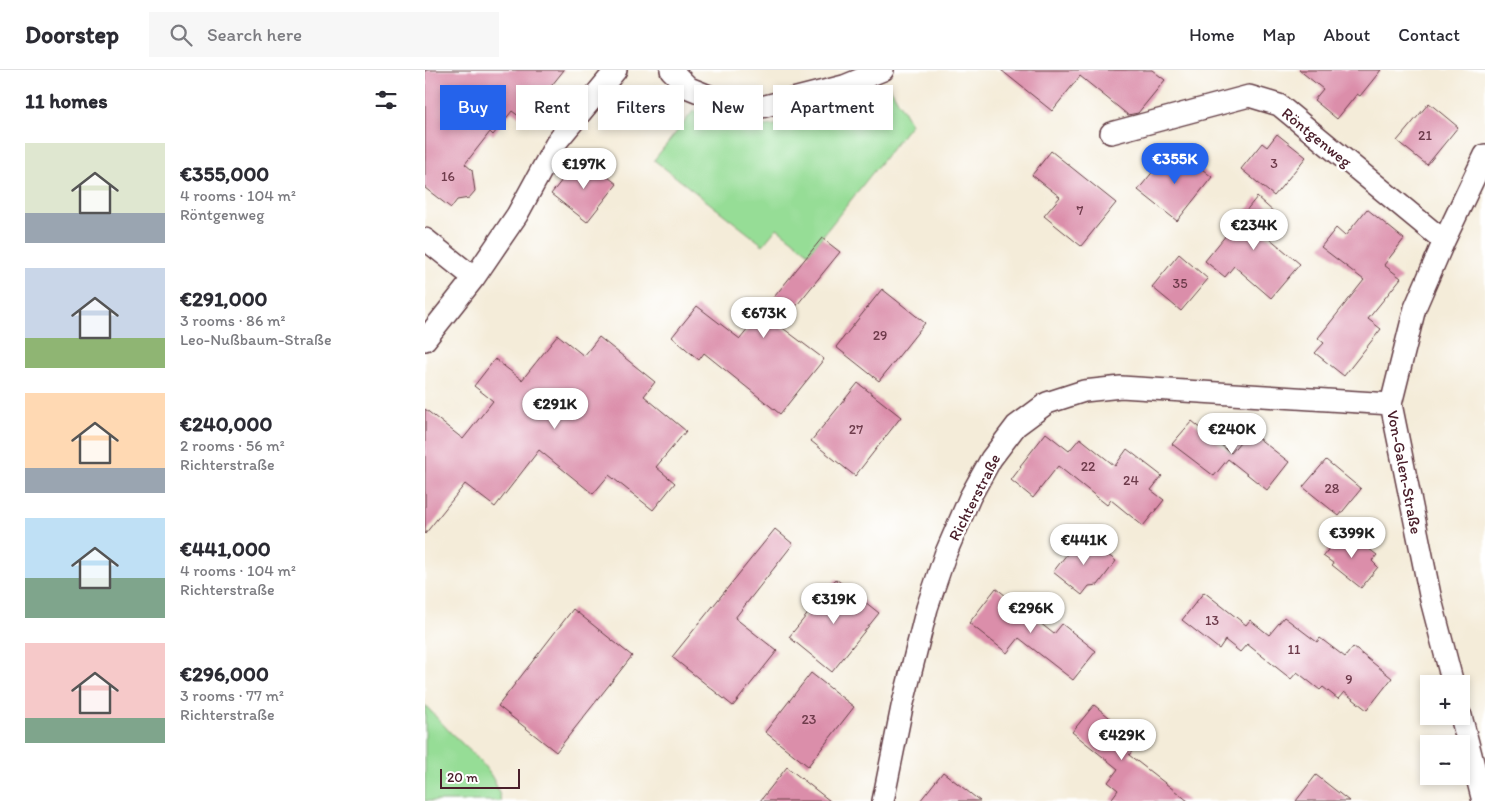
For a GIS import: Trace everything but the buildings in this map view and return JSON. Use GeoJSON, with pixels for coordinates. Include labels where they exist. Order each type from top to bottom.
{"type":"FeatureCollection","features":[{"type":"Feature","properties":{"kind":"street"},"geometry":{"type":"LineString","coordinates":[[425,340],[474,278],[517,215],[558,140],[616,70]]}},
{"type":"Feature","properties":{"kind":"street"},"geometry":{"type":"LineString","coordinates":[[671,70],[689,88],[746,111],[844,86],[883,70]]}},
{"type":"Feature","properties":{"kind":"street","name":"Röntgenweg"},"geometry":{"type":"LineString","coordinates":[[1111,133],[1249,96],[1279,105],[1443,241]]}},
{"type":"Feature","properties":{"kind":"street","name":"Von-Galen-Straße"},"geometry":{"type":"LineString","coordinates":[[1451,675],[1431,600],[1391,404],[1415,308],[1443,241],[1485,155]]}},
{"type":"Feature","properties":{"kind":"street"},"geometry":{"type":"LineString","coordinates":[[425,239],[474,278]]}},
{"type":"Feature","properties":{"kind":"street","name":"Richterstraße"},"geometry":{"type":"LineString","coordinates":[[883,801],[902,706],[919,640],[945,555],[970,497],[991,459],[1015,426],[1047,404],[1084,391],[1121,387],[1391,404]]}},
{"type":"Feature","properties":{"kind":"street"},"geometry":{"type":"LineString","coordinates":[[1463,725],[1483,801]]}},
{"type":"Feature","properties":{"kind":"green space"},"geometry":{"type":"Polygon","coordinates":[[[870,81],[883,85],[857,85],[870,81]]]}},
{"type":"Feature","properties":{"kind":"green space"},"geometry":{"type":"Polygon","coordinates":[[[893,92],[911,124],[809,253],[777,228],[763,245],[654,160],[678,130],[684,130],[684,122],[694,110],[694,130],[763,130],[763,126],[773,125],[773,130],[893,130],[893,92]]]}},
{"type":"Feature","properties":{"kind":"green space"},"geometry":{"type":"Polygon","coordinates":[[[425,705],[482,763],[494,780],[501,801],[425,801],[425,705]]]}}]}
